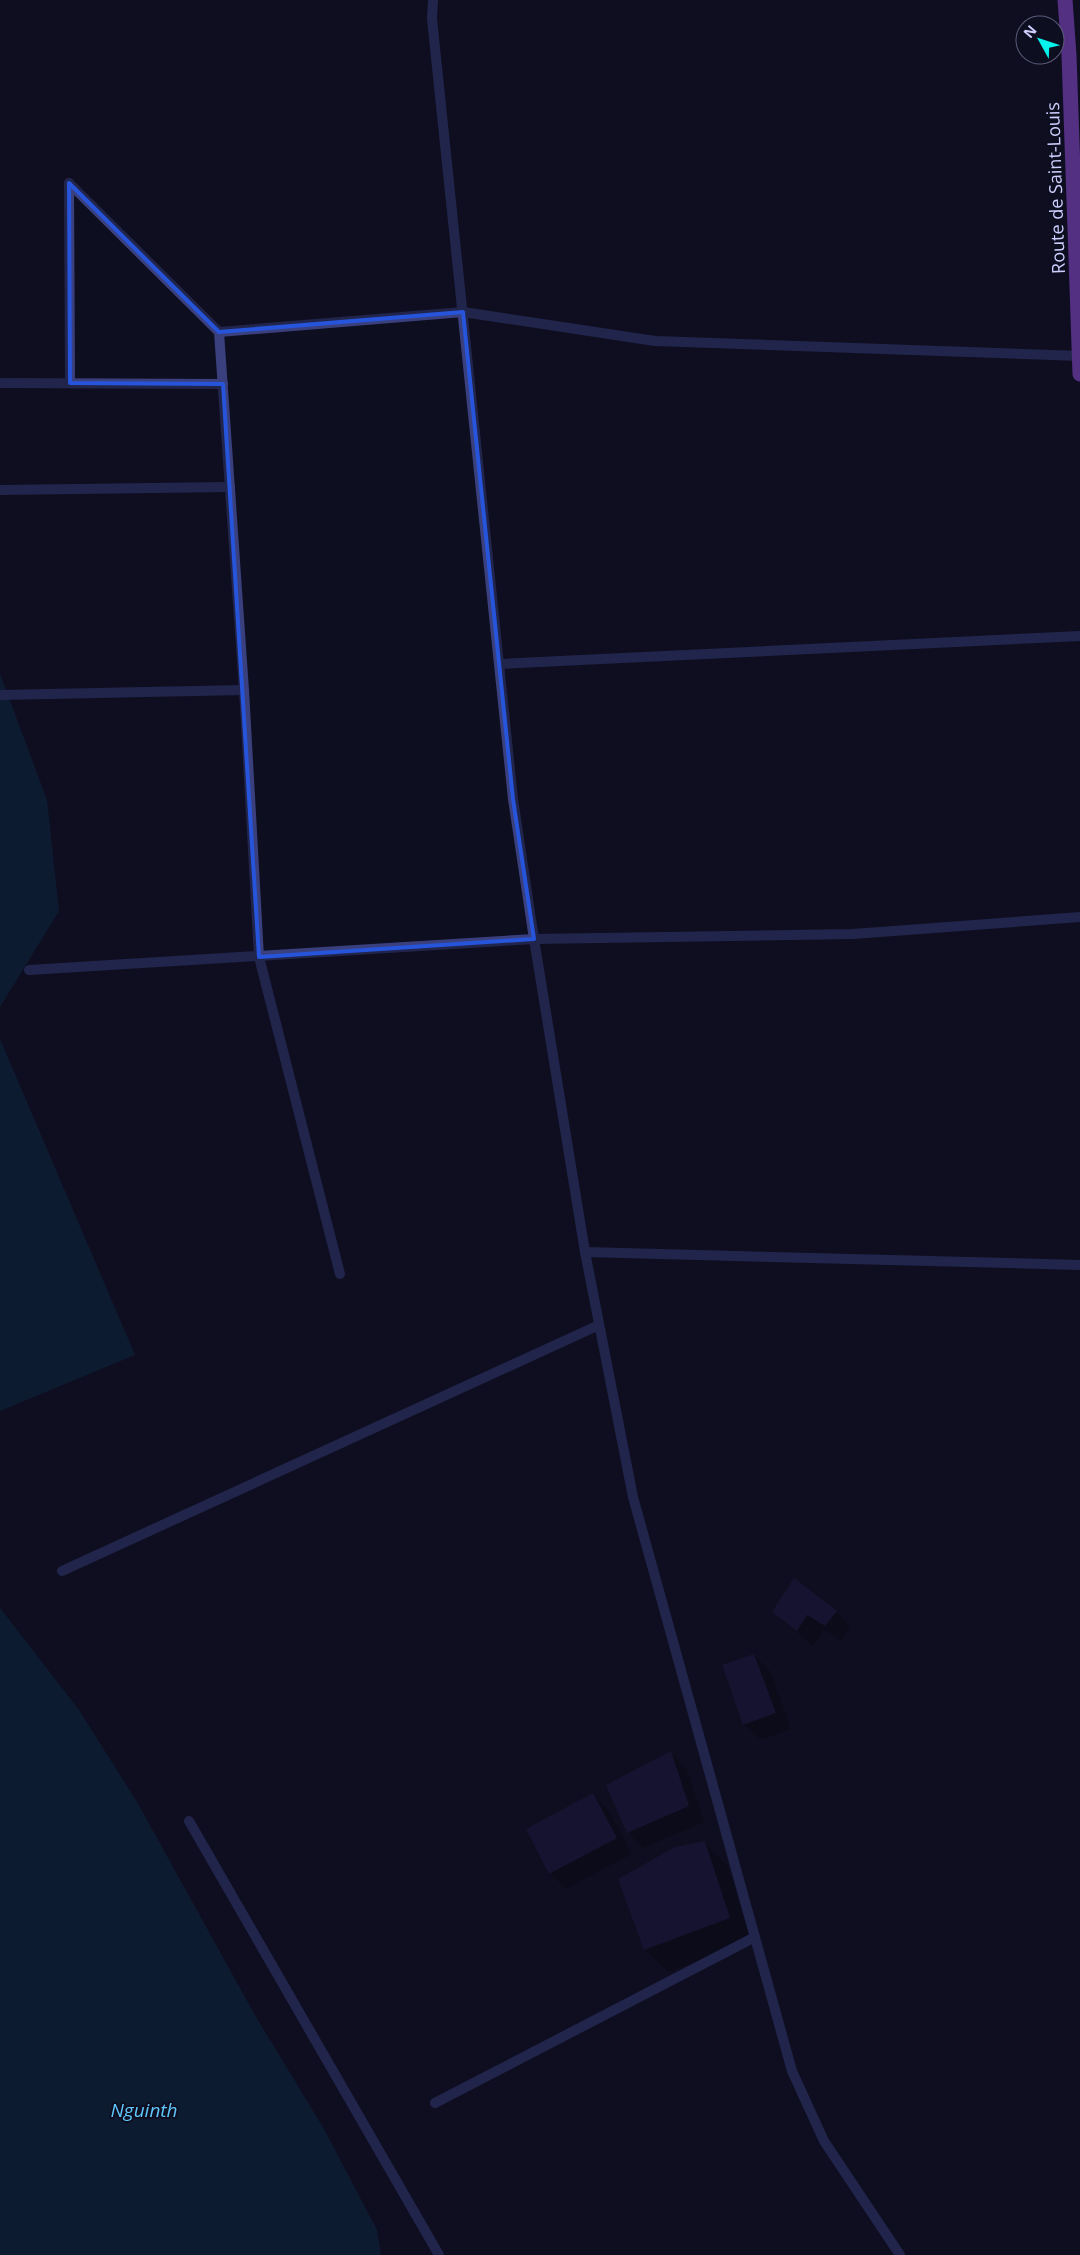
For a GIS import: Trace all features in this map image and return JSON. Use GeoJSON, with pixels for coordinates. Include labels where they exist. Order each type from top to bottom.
{"type":"FeatureCollection","features":[{"type":"Feature","properties":{"kind":"main road","name":"Route de Saint-Louis"},"geometry":{"type":"LineString","coordinates":[[1065,0],[1075,55],[1080,374]]}},
{"type":"Feature","properties":{"kind":"street"},"geometry":{"type":"LineString","coordinates":[[433,0],[432,20],[513,798],[534,939],[586,1252],[633,1497],[792,2070],[824,2141],[900,2255]]}},
{"type":"Feature","properties":{"kind":"street"},"geometry":{"type":"LineString","coordinates":[[70,383],[69,183],[219,332],[244,690],[259,957],[340,1274]]}},
{"type":"Feature","properties":{"kind":"street"},"geometry":{"type":"LineString","coordinates":[[219,332],[463,312],[655,341],[1080,356]]}},
{"type":"Feature","properties":{"kind":"street"},"geometry":{"type":"LineString","coordinates":[[0,383],[223,384]]}},
{"type":"Feature","properties":{"kind":"street"},"geometry":{"type":"LineString","coordinates":[[0,490],[230,487]]}},
{"type":"Feature","properties":{"kind":"street"},"geometry":{"type":"LineString","coordinates":[[500,664],[1080,636]]}},
{"type":"Feature","properties":{"kind":"street"},"geometry":{"type":"LineString","coordinates":[[0,696],[244,690]]}},
{"type":"Feature","properties":{"kind":"street"},"geometry":{"type":"LineString","coordinates":[[29,970],[534,939],[853,934],[1080,917]]}},
{"type":"Feature","properties":{"kind":"street"},"geometry":{"type":"LineString","coordinates":[[586,1252],[1080,1265]]}},
{"type":"Feature","properties":{"kind":"street"},"geometry":{"type":"LineString","coordinates":[[62,1571],[599,1325]]}},
{"type":"Feature","properties":{"kind":"street"},"geometry":{"type":"LineString","coordinates":[[189,1821],[439,2255]]}},
{"type":"Feature","properties":{"kind":"street"},"geometry":{"type":"LineString","coordinates":[[435,2103],[755,1937]]}},
{"type":"Feature","properties":{"kind":"highlighted area"},"geometry":{"type":"Polygon","coordinates":[[[69,183],[219,332],[463,312],[513,799],[534,939],[259,957],[223,384],[70,383],[69,183]]]}},
{"type":"Feature","properties":{"kind":"water"},"geometry":{"type":"Polygon","coordinates":[[[0,674],[47,800],[59,911],[0,1007],[0,674]]]}},
{"type":"Feature","properties":{"kind":"water"},"geometry":{"type":"Polygon","coordinates":[[[0,1039],[135,1355],[0,1411],[0,1039]]]}},
{"type":"Feature","properties":{"kind":"water","name":"Nguinth"},"geometry":{"type":"Polygon","coordinates":[[[0,1608],[79,1710],[137,1802],[256,2017],[324,2129],[377,2230],[381,2255],[0,2255],[0,1608]]]}},
{"type":"Feature","properties":{"kind":"building"},"geometry":{"type":"Polygon","coordinates":[[[794,1578],[837,1611],[825,1626],[807,1615],[797,1631],[772,1612],[794,1578]]]}},
{"type":"Feature","properties":{"kind":"building"},"geometry":{"type":"Polygon","coordinates":[[[754,1654],[776,1713],[743,1725],[722,1665],[754,1654]]]}},
{"type":"Feature","properties":{"kind":"building"},"geometry":{"type":"Polygon","coordinates":[[[671,1751],[689,1806],[627,1833],[606,1785],[671,1751]]]}},
{"type":"Feature","properties":{"kind":"building"},"geometry":{"type":"Polygon","coordinates":[[[593,1793],[617,1838],[549,1874],[526,1829],[593,1793]]]}},
{"type":"Feature","properties":{"kind":"building"},"geometry":{"type":"Polygon","coordinates":[[[705,1841],[730,1918],[644,1950],[618,1879],[675,1847],[705,1841]]]}}]}
